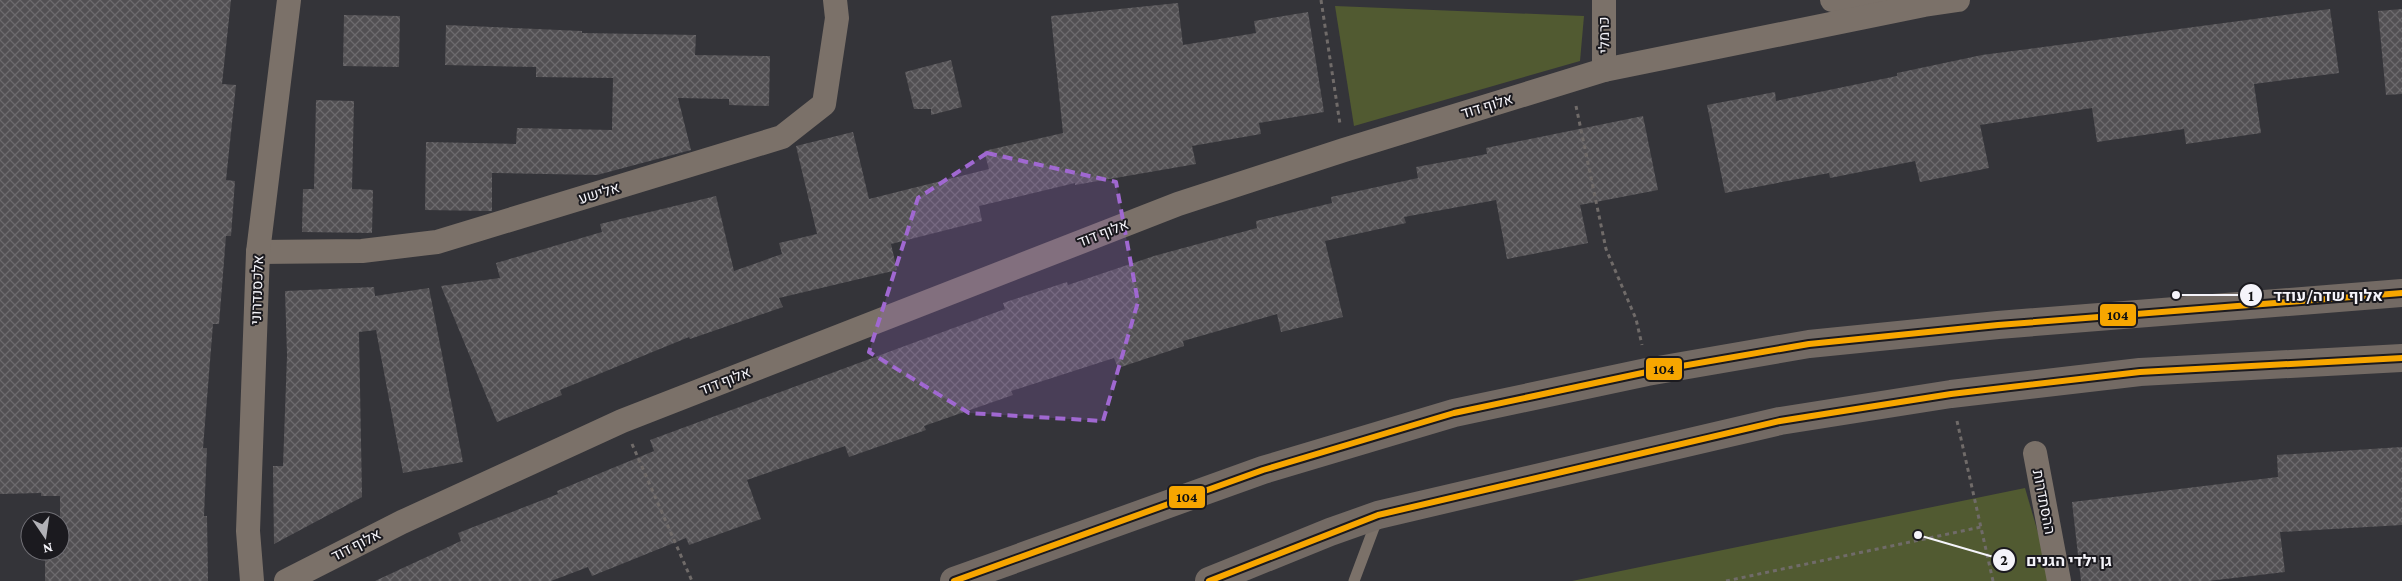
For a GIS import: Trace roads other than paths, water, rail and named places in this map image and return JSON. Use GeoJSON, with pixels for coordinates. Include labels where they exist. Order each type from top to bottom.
{"type":"FeatureCollection","features":[{"type":"Feature","properties":{"kind":"main road"},"geometry":{"type":"LineString","coordinates":[[954,581],[1263,470],[1308,456],[1454,413],[1647,372],[1809,344],[2007,324],[2402,293]]}},
{"type":"Feature","properties":{"kind":"main road"},"geometry":{"type":"LineString","coordinates":[[1209,581],[1330,532],[1378,515],[1780,421],[1951,394],[2140,372],[2402,358]]}},
{"type":"Feature","properties":{"kind":"street","name":"אלכסנדרוני"},"geometry":{"type":"LineString","coordinates":[[252,581],[248,531],[258,252],[289,0]]}},
{"type":"Feature","properties":{"kind":"street","name":"אלישע"},"geometry":{"type":"LineString","coordinates":[[258,252],[362,251],[437,242],[782,137],[824,104],[837,18],[835,0]]}},
{"type":"Feature","properties":{"kind":"street","name":"כרמלי"},"geometry":{"type":"LineString","coordinates":[[1604,0],[1604,70]]}},
{"type":"Feature","properties":{"kind":"street"},"geometry":{"type":"LineString","coordinates":[[1832,0],[1924,2]]}},
{"type":"Feature","properties":{"kind":"street","name":"אלוף דוד"},"geometry":{"type":"LineString","coordinates":[[286,581],[402,522],[622,421],[1178,204],[1344,150],[1604,70],[1924,2],[1958,0]]}},
{"type":"Feature","properties":{"kind":"street","name":"ההסתדרות"},"geometry":{"type":"LineString","coordinates":[[2035,453],[2059,581]]}},
{"type":"Feature","properties":{"kind":"lane"},"geometry":{"type":"LineString","coordinates":[[1354,581],[1378,515]]}},
{"type":"Feature","properties":{"kind":"place","name":"אלוף שדה/עודד"},"geometry":{"type":"Point","coordinates":[2176,295]}},
{"type":"Feature","properties":{"kind":"place","name":"גן ילדי הגנים"},"geometry":{"type":"Point","coordinates":[1918,535]}}]}
